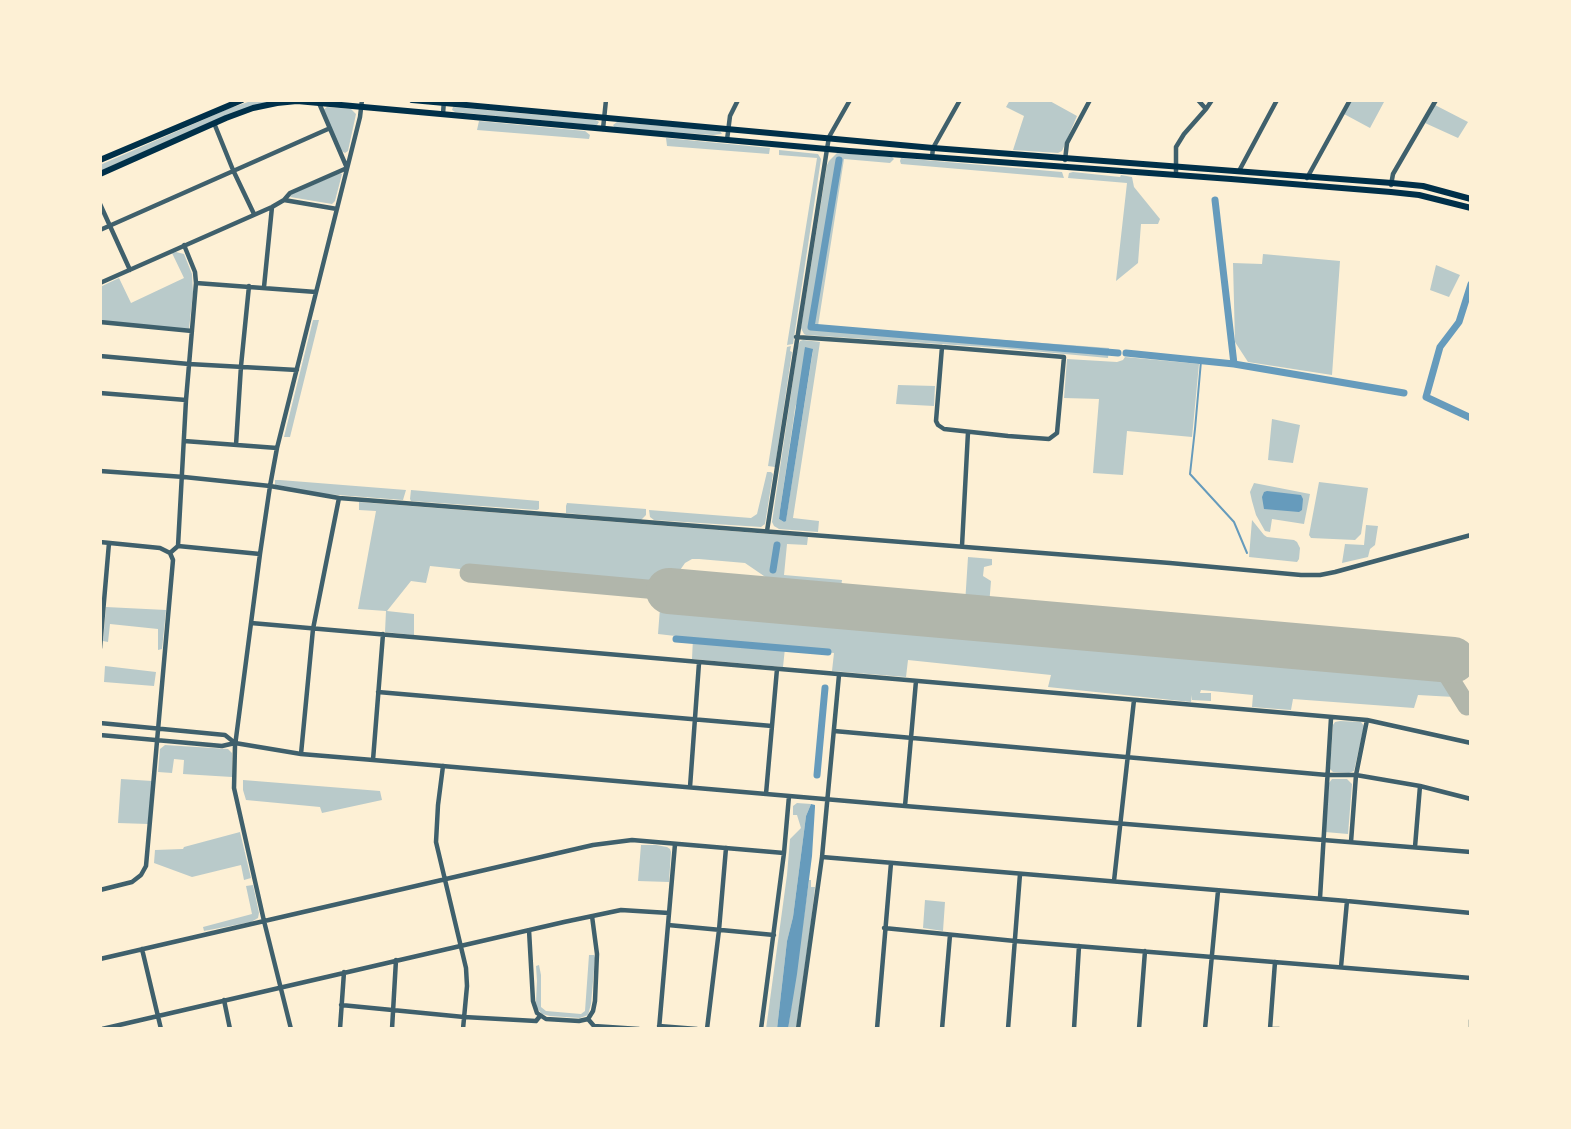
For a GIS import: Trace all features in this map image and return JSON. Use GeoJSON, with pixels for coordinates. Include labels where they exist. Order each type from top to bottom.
{"type":"FeatureCollection","features":[{"type":"Feature","properties":{"kind":"main road"},"geometry":{"type":"LineString","coordinates":[[100,160],[242,100]]}},
{"type":"Feature","properties":{"kind":"main road"},"geometry":{"type":"LineString","coordinates":[[412,100],[933,148],[1392,183],[1423,186],[1471,199]]}},
{"type":"Feature","properties":{"kind":"main road"},"geometry":{"type":"LineString","coordinates":[[100,174],[253,107],[277,101],[362,103],[443,114],[727,141],[1391,192],[1419,195],[1471,208]]}},
{"type":"Feature","properties":{"kind":"street"},"geometry":{"type":"LineString","coordinates":[[603,129],[606,100]]}},
{"type":"Feature","properties":{"kind":"street"},"geometry":{"type":"LineString","coordinates":[[727,141],[730,116],[738,100]]}},
{"type":"Feature","properties":{"kind":"street"},"geometry":{"type":"LineString","coordinates":[[767,531],[829,138],[850,100]]}},
{"type":"Feature","properties":{"kind":"street"},"geometry":{"type":"LineString","coordinates":[[932,157],[933,148],[960,100]]}},
{"type":"Feature","properties":{"kind":"street"},"geometry":{"type":"LineString","coordinates":[[1065,167],[1067,143],[1090,100]]}},
{"type":"Feature","properties":{"kind":"street"},"geometry":{"type":"LineString","coordinates":[[1198,100],[1206,109]]}},
{"type":"Feature","properties":{"kind":"street"},"geometry":{"type":"LineString","coordinates":[[1176,175],[1176,147],[1212,100]]}},
{"type":"Feature","properties":{"kind":"street"},"geometry":{"type":"LineString","coordinates":[[1239,170],[1277,100]]}},
{"type":"Feature","properties":{"kind":"street"},"geometry":{"type":"LineString","coordinates":[[1306,186],[1307,176],[1350,100]]}},
{"type":"Feature","properties":{"kind":"street"},"geometry":{"type":"LineString","coordinates":[[1391,192],[1393,174],[1436,100]]}},
{"type":"Feature","properties":{"kind":"street"},"geometry":{"type":"LineString","coordinates":[[443,114],[444,101]]}},
{"type":"Feature","properties":{"kind":"street"},"geometry":{"type":"LineString","coordinates":[[318,102],[347,169]]}},
{"type":"Feature","properties":{"kind":"street"},"geometry":{"type":"LineString","coordinates":[[291,1029],[234,788],[236,743],[270,486],[362,103]]}},
{"type":"Feature","properties":{"kind":"street"},"geometry":{"type":"LineString","coordinates":[[214,124],[254,214]]}},
{"type":"Feature","properties":{"kind":"street"},"geometry":{"type":"LineString","coordinates":[[100,230],[328,129]]}},
{"type":"Feature","properties":{"kind":"street"},"geometry":{"type":"LineString","coordinates":[[100,284],[272,207],[290,193],[347,169]]}},
{"type":"Feature","properties":{"kind":"street"},"geometry":{"type":"LineString","coordinates":[[284,200],[337,209]]}},
{"type":"Feature","properties":{"kind":"street"},"geometry":{"type":"LineString","coordinates":[[100,204],[130,270]]}},
{"type":"Feature","properties":{"kind":"street"},"geometry":{"type":"LineString","coordinates":[[264,287],[272,207]]}},
{"type":"Feature","properties":{"kind":"street"},"geometry":{"type":"LineString","coordinates":[[170,553],[178,546],[195,283],[195,272],[184,245]]}},
{"type":"Feature","properties":{"kind":"street"},"geometry":{"type":"LineString","coordinates":[[195,283],[316,292]]}},
{"type":"Feature","properties":{"kind":"street"},"geometry":{"type":"LineString","coordinates":[[236,445],[249,286]]}},
{"type":"Feature","properties":{"kind":"street"},"geometry":{"type":"LineString","coordinates":[[100,323],[192,331]]}},
{"type":"Feature","properties":{"kind":"street"},"geometry":{"type":"LineString","coordinates":[[796,337],[942,347],[1064,357],[1057,433],[1049,439],[944,429],[936,421],[942,347]]}},
{"type":"Feature","properties":{"kind":"street"},"geometry":{"type":"LineString","coordinates":[[100,356],[297,370]]}},
{"type":"Feature","properties":{"kind":"street"},"geometry":{"type":"LineString","coordinates":[[100,393],[186,400]]}},
{"type":"Feature","properties":{"kind":"street"},"geometry":{"type":"LineString","coordinates":[[962,546],[968,432]]}},
{"type":"Feature","properties":{"kind":"street"},"geometry":{"type":"LineString","coordinates":[[184,441],[278,448]]}},
{"type":"Feature","properties":{"kind":"street"},"geometry":{"type":"LineString","coordinates":[[100,471],[270,486],[339,498],[1301,575],[1335,572],[1471,535]]}},
{"type":"Feature","properties":{"kind":"street"},"geometry":{"type":"LineString","coordinates":[[302,754],[313,629],[339,498]]}},
{"type":"Feature","properties":{"kind":"street"},"geometry":{"type":"LineString","coordinates":[[100,541],[160,548],[170,553],[173,560],[144,871],[129,883],[100,890]]}},
{"type":"Feature","properties":{"kind":"street"},"geometry":{"type":"LineString","coordinates":[[100,648],[109,543]]}},
{"type":"Feature","properties":{"kind":"street"},"geometry":{"type":"LineString","coordinates":[[178,546],[260,554]]}},
{"type":"Feature","properties":{"kind":"street"},"geometry":{"type":"LineString","coordinates":[[251,623],[1367,720],[1471,743]]}},
{"type":"Feature","properties":{"kind":"street"},"geometry":{"type":"LineString","coordinates":[[373,760],[383,634]]}},
{"type":"Feature","properties":{"kind":"street"},"geometry":{"type":"LineString","coordinates":[[690,787],[699,663]]}},
{"type":"Feature","properties":{"kind":"street"},"geometry":{"type":"LineString","coordinates":[[766,794],[778,669]]}},
{"type":"Feature","properties":{"kind":"street"},"geometry":{"type":"LineString","coordinates":[[798,1029],[822,858],[839,675]]}},
{"type":"Feature","properties":{"kind":"street"},"geometry":{"type":"LineString","coordinates":[[905,806],[916,681]]}},
{"type":"Feature","properties":{"kind":"street"},"geometry":{"type":"LineString","coordinates":[[378,692],[772,726]]}},
{"type":"Feature","properties":{"kind":"street"},"geometry":{"type":"LineString","coordinates":[[1114,881],[1134,700]]}},
{"type":"Feature","properties":{"kind":"street"},"geometry":{"type":"LineString","coordinates":[[1320,898],[1331,717]]}},
{"type":"Feature","properties":{"kind":"street"},"geometry":{"type":"LineString","coordinates":[[1352,842],[1356,775],[1367,720]]}},
{"type":"Feature","properties":{"kind":"street"},"geometry":{"type":"LineString","coordinates":[[100,723],[225,735],[236,743]]}},
{"type":"Feature","properties":{"kind":"street"},"geometry":{"type":"LineString","coordinates":[[834,731],[1327,775],[1356,775],[1420,786],[1471,799]]}},
{"type":"Feature","properties":{"kind":"street"},"geometry":{"type":"LineString","coordinates":[[100,735],[222,746],[236,743],[302,754],[1471,852]]}},
{"type":"Feature","properties":{"kind":"street"},"geometry":{"type":"LineString","coordinates":[[443,766],[436,842],[466,968],[463,1029]]}},
{"type":"Feature","properties":{"kind":"street"},"geometry":{"type":"LineString","coordinates":[[1415,847],[1420,786]]}},
{"type":"Feature","properties":{"kind":"street"},"geometry":{"type":"LineString","coordinates":[[761,1029],[789,796]]}},
{"type":"Feature","properties":{"kind":"street"},"geometry":{"type":"LineString","coordinates":[[100,959],[593,845],[632,840],[784,853]]}},
{"type":"Feature","properties":{"kind":"street"},"geometry":{"type":"LineString","coordinates":[[675,844],[659,1028],[697,1029]]}},
{"type":"Feature","properties":{"kind":"street"},"geometry":{"type":"LineString","coordinates":[[707,1029],[726,848]]}},
{"type":"Feature","properties":{"kind":"street"},"geometry":{"type":"LineString","coordinates":[[822,858],[1471,912]]}},
{"type":"Feature","properties":{"kind":"street"},"geometry":{"type":"LineString","coordinates":[[877,1029],[891,863]]}},
{"type":"Feature","properties":{"kind":"street"},"geometry":{"type":"LineString","coordinates":[[1008,1029],[1020,874]]}},
{"type":"Feature","properties":{"kind":"street"},"geometry":{"type":"LineString","coordinates":[[1205,1029],[1218,891]]}},
{"type":"Feature","properties":{"kind":"street"},"geometry":{"type":"LineString","coordinates":[[1341,967],[1347,901]]}},
{"type":"Feature","properties":{"kind":"street"},"geometry":{"type":"LineString","coordinates":[[102,1029],[621,910],[669,913]]}},
{"type":"Feature","properties":{"kind":"street"},"geometry":{"type":"LineString","coordinates":[[341,1005],[464,1017],[579,1021],[588,1019],[595,1001],[597,954],[592,916]]}},
{"type":"Feature","properties":{"kind":"street"},"geometry":{"type":"LineString","coordinates":[[668,925],[774,934]]}},
{"type":"Feature","properties":{"kind":"street"},"geometry":{"type":"LineString","coordinates":[[884,928],[1471,978]]}},
{"type":"Feature","properties":{"kind":"street"},"geometry":{"type":"LineString","coordinates":[[529,930],[533,1001],[538,1019],[535,1029]]}},
{"type":"Feature","properties":{"kind":"street"},"geometry":{"type":"LineString","coordinates":[[942,1029],[950,935]]}},
{"type":"Feature","properties":{"kind":"street"},"geometry":{"type":"LineString","coordinates":[[1074,1029],[1080,946]]}},
{"type":"Feature","properties":{"kind":"street"},"geometry":{"type":"LineString","coordinates":[[142,949],[161,1029]]}},
{"type":"Feature","properties":{"kind":"street"},"geometry":{"type":"LineString","coordinates":[[1139,1029],[1145,951]]}},
{"type":"Feature","properties":{"kind":"street"},"geometry":{"type":"LineString","coordinates":[[392,1029],[396,960]]}},
{"type":"Feature","properties":{"kind":"street"},"geometry":{"type":"LineString","coordinates":[[1275,962],[1270,1029],[1279,1029]]}},
{"type":"Feature","properties":{"kind":"street"},"geometry":{"type":"LineString","coordinates":[[340,1029],[344,972]]}},
{"type":"Feature","properties":{"kind":"street"},"geometry":{"type":"LineString","coordinates":[[224,1000],[230,1029]]}},
{"type":"Feature","properties":{"kind":"street"},"geometry":{"type":"LineString","coordinates":[[588,1019],[594,1026],[639,1029]]}},
{"type":"Feature","properties":{"kind":"street"},"geometry":{"type":"LineString","coordinates":[[1471,1020],[1471,1029]]}},
{"type":"Feature","properties":{"kind":"shaded area"},"geometry":{"type":"Polygon","coordinates":[[[254,100],[273,100],[227,115],[100,171],[100,165],[254,100]]]}},
{"type":"Feature","properties":{"kind":"shaded area"},"geometry":{"type":"Polygon","coordinates":[[[1010,100],[1048,100],[1077,116],[1062,151],[1013,150],[1024,116],[1006,107],[1010,100]]]}},
{"type":"Feature","properties":{"kind":"shaded area"},"geometry":{"type":"Polygon","coordinates":[[[1352,100],[1384,102],[1370,128],[1344,114],[1352,100]]]}},
{"type":"Feature","properties":{"kind":"shaded area"},"geometry":{"type":"Polygon","coordinates":[[[1435,105],[1468,122],[1458,138],[1425,123],[1435,105]]]}},
{"type":"Feature","properties":{"kind":"shaded area"},"geometry":{"type":"Polygon","coordinates":[[[327,107],[351,109],[356,114],[348,151],[345,153],[340,150],[323,110],[327,107]]]}},
{"type":"Feature","properties":{"kind":"shaded area"},"geometry":{"type":"Polygon","coordinates":[[[453,107],[599,122],[592,125],[455,112],[453,107]]]}},
{"type":"Feature","properties":{"kind":"shaded area"},"geometry":{"type":"Polygon","coordinates":[[[479,121],[585,131],[590,135],[589,139],[477,130],[479,121]]]}},
{"type":"Feature","properties":{"kind":"shaded area"},"geometry":{"type":"Polygon","coordinates":[[[617,122],[720,131],[722,134],[615,128],[613,125],[617,122]]]}},
{"type":"Feature","properties":{"kind":"shaded area"},"geometry":{"type":"Polygon","coordinates":[[[666,138],[770,148],[769,154],[667,146],[666,138]]]}},
{"type":"Feature","properties":{"kind":"shaded area"},"geometry":{"type":"Polygon","coordinates":[[[779,150],[818,154],[821,159],[793,344],[787,345],[817,158],[779,155],[779,150]]]}},
{"type":"Feature","properties":{"kind":"shaded area"},"geometry":{"type":"Polygon","coordinates":[[[837,153],[894,159],[890,163],[844,159],[818,326],[1109,348],[1108,358],[804,334],[801,328],[827,165],[837,153]]]}},
{"type":"Feature","properties":{"kind":"shaded area"},"geometry":{"type":"Polygon","coordinates":[[[901,158],[1062,172],[1064,178],[901,164],[901,158]]]}},
{"type":"Feature","properties":{"kind":"shaded area"},"geometry":{"type":"Polygon","coordinates":[[[1069,173],[1132,177],[1134,187],[1160,219],[1158,224],[1141,224],[1138,263],[1116,281],[1127,183],[1068,178],[1069,173]]]}},
{"type":"Feature","properties":{"kind":"shaded area"},"geometry":{"type":"Polygon","coordinates":[[[342,174],[332,204],[290,197],[292,194],[342,174]]]}},
{"type":"Feature","properties":{"kind":"shaded area"},"geometry":{"type":"Polygon","coordinates":[[[172,253],[184,254],[192,274],[189,329],[100,321],[100,287],[119,278],[131,303],[184,278],[172,253]]]}},
{"type":"Feature","properties":{"kind":"shaded area"},"geometry":{"type":"Polygon","coordinates":[[[1263,254],[1340,261],[1332,375],[1248,362],[1235,342],[1233,263],[1262,264],[1263,254]]]}},
{"type":"Feature","properties":{"kind":"shaded area"},"geometry":{"type":"Polygon","coordinates":[[[1436,265],[1460,275],[1449,297],[1430,290],[1436,265]]]}},
{"type":"Feature","properties":{"kind":"shaded area"},"geometry":{"type":"Polygon","coordinates":[[[313,320],[319,320],[290,437],[284,437],[313,320]]]}},
{"type":"Feature","properties":{"kind":"shaded area"},"geometry":{"type":"Polygon","coordinates":[[[800,341],[820,342],[793,518],[819,521],[818,532],[779,529],[772,522],[800,341]],[[813,350],[795,408],[779,519],[784,522],[813,350]]]}},
{"type":"Feature","properties":{"kind":"shaded area"},"geometry":{"type":"Polygon","coordinates":[[[791,346],[775,467],[768,466],[787,347],[791,346]]]}},
{"type":"Feature","properties":{"kind":"shaded area"},"geometry":{"type":"Polygon","coordinates":[[[1125,357],[1199,364],[1192,437],[1127,431],[1123,475],[1093,473],[1099,399],[1064,398],[1067,359],[1117,362],[1125,357]]]}},
{"type":"Feature","properties":{"kind":"shaded area"},"geometry":{"type":"Polygon","coordinates":[[[898,385],[935,386],[934,406],[896,404],[898,385]]]}},
{"type":"Feature","properties":{"kind":"shaded area"},"geometry":{"type":"Polygon","coordinates":[[[1272,419],[1300,425],[1293,463],[1268,460],[1272,419]]]}},
{"type":"Feature","properties":{"kind":"shaded area"},"geometry":{"type":"Polygon","coordinates":[[[767,472],[773,474],[765,524],[761,527],[654,520],[650,517],[649,510],[751,518],[757,514],[767,472]]]}},
{"type":"Feature","properties":{"kind":"shaded area"},"geometry":{"type":"Polygon","coordinates":[[[275,480],[406,490],[403,500],[286,491],[275,486],[275,480]]]}},
{"type":"Feature","properties":{"kind":"shaded area"},"geometry":{"type":"Polygon","coordinates":[[[1319,482],[1368,488],[1361,534],[1355,540],[1311,538],[1309,535],[1319,482]]]}},
{"type":"Feature","properties":{"kind":"shaded area"},"geometry":{"type":"Polygon","coordinates":[[[1254,483],[1310,494],[1304,524],[1272,519],[1270,532],[1265,531],[1252,501],[1250,492],[1254,483]]]}},
{"type":"Feature","properties":{"kind":"shaded area"},"geometry":{"type":"Polygon","coordinates":[[[411,490],[539,501],[539,509],[411,501],[411,490]]]}},
{"type":"Feature","properties":{"kind":"shaded area"},"geometry":{"type":"Polygon","coordinates":[[[359,502],[808,537],[807,545],[787,544],[784,575],[842,580],[840,595],[783,589],[745,563],[699,559],[685,563],[675,581],[663,582],[509,568],[508,574],[430,566],[426,583],[411,581],[387,611],[414,614],[414,635],[385,632],[386,611],[358,609],[376,511],[359,510],[359,502]]]}},
{"type":"Feature","properties":{"kind":"shaded area"},"geometry":{"type":"Polygon","coordinates":[[[567,503],[646,509],[646,515],[641,520],[566,513],[567,503]]]}},
{"type":"Feature","properties":{"kind":"shaded area"},"geometry":{"type":"Polygon","coordinates":[[[1252,520],[1267,537],[1297,542],[1300,548],[1297,562],[1249,557],[1252,520]]]}},
{"type":"Feature","properties":{"kind":"shaded area"},"geometry":{"type":"Polygon","coordinates":[[[1366,525],[1378,526],[1375,545],[1370,549],[1368,557],[1342,563],[1345,544],[1364,545],[1366,525]]]}},
{"type":"Feature","properties":{"kind":"shaded area"},"geometry":{"type":"Polygon","coordinates":[[[968,557],[992,559],[992,565],[984,567],[983,576],[991,581],[989,606],[965,604],[968,557]]]}},
{"type":"Feature","properties":{"kind":"shaded area"},"geometry":{"type":"Polygon","coordinates":[[[106,607],[166,610],[162,649],[158,650],[158,629],[110,624],[108,642],[103,641],[106,607]]]}},
{"type":"Feature","properties":{"kind":"shaded area"},"geometry":{"type":"Polygon","coordinates":[[[660,608],[1449,680],[1454,697],[1418,695],[1414,708],[1293,699],[1291,710],[1252,707],[1253,695],[1201,690],[1200,693],[1211,693],[1211,701],[1192,700],[1192,695],[1191,702],[1048,687],[1051,675],[908,660],[906,677],[832,671],[834,653],[785,648],[783,667],[692,659],[693,638],[658,634],[660,608]]]}},
{"type":"Feature","properties":{"kind":"shaded area"},"geometry":{"type":"Polygon","coordinates":[[[105,666],[156,672],[154,686],[104,682],[105,666]]]}},
{"type":"Feature","properties":{"kind":"shaded area"},"geometry":{"type":"Polygon","coordinates":[[[1340,721],[1361,722],[1364,726],[1354,771],[1349,773],[1333,772],[1330,769],[1333,725],[1340,721]]]}},
{"type":"Feature","properties":{"kind":"shaded area"},"geometry":{"type":"Polygon","coordinates":[[[165,745],[228,749],[232,753],[232,777],[183,774],[184,760],[174,759],[172,773],[158,772],[160,749],[165,745]]]}},
{"type":"Feature","properties":{"kind":"shaded area"},"geometry":{"type":"Polygon","coordinates":[[[121,779],[152,781],[148,824],[118,823],[121,779]]]}},
{"type":"Feature","properties":{"kind":"shaded area"},"geometry":{"type":"Polygon","coordinates":[[[1332,779],[1347,779],[1352,784],[1348,834],[1325,832],[1329,783],[1332,779]]]}},
{"type":"Feature","properties":{"kind":"shaded area"},"geometry":{"type":"Polygon","coordinates":[[[243,780],[380,791],[382,800],[322,813],[320,807],[246,800],[243,780]]]}},
{"type":"Feature","properties":{"kind":"shaded area"},"geometry":{"type":"Polygon","coordinates":[[[797,803],[811,804],[806,816],[793,917],[787,941],[777,1029],[766,1029],[790,839],[801,828],[797,815],[793,815],[793,806],[797,803]]]}},
{"type":"Feature","properties":{"kind":"shaded area"},"geometry":{"type":"Polygon","coordinates":[[[240,832],[251,878],[244,880],[241,865],[192,877],[154,863],[155,850],[183,849],[240,832]]]}},
{"type":"Feature","properties":{"kind":"shaded area"},"geometry":{"type":"Polygon","coordinates":[[[641,845],[670,849],[669,882],[638,881],[641,845]]]}},
{"type":"Feature","properties":{"kind":"shaded area"},"geometry":{"type":"Polygon","coordinates":[[[809,880],[811,887],[815,887],[796,1029],[788,1029],[809,880]]]}},
{"type":"Feature","properties":{"kind":"shaded area"},"geometry":{"type":"Polygon","coordinates":[[[253,885],[258,918],[251,922],[204,931],[203,927],[252,914],[246,886],[253,885]]]}},
{"type":"Feature","properties":{"kind":"shaded area"},"geometry":{"type":"Polygon","coordinates":[[[925,900],[945,902],[943,931],[923,928],[925,900]]]}},
{"type":"Feature","properties":{"kind":"shaded area"},"geometry":{"type":"Polygon","coordinates":[[[589,955],[594,955],[595,958],[588,1015],[580,1018],[542,1014],[536,1002],[536,966],[539,965],[541,975],[541,1007],[546,1011],[581,1014],[585,1011],[589,955]]]}},
{"type":"Feature","properties":{"kind":"water"},"geometry":{"type":"Polygon","coordinates":[[[805,347],[813,349],[784,522],[779,519],[780,510],[805,347]]]}},
{"type":"Feature","properties":{"kind":"water"},"geometry":{"type":"Polygon","coordinates":[[[1267,491],[1301,495],[1302,510],[1264,509],[1262,497],[1267,491]]]}},
{"type":"Feature","properties":{"kind":"water"},"geometry":{"type":"Polygon","coordinates":[[[811,804],[815,805],[812,856],[797,974],[788,1029],[777,1029],[787,941],[793,917],[806,816],[811,804]]]}},
{"type":"Feature","properties":{"kind":"waterway"},"geometry":{"type":"LineString","coordinates":[[839,160],[811,327],[1118,353]]}},
{"type":"Feature","properties":{"kind":"waterway"},"geometry":{"type":"LineString","coordinates":[[1215,200],[1234,364]]}},
{"type":"Feature","properties":{"kind":"waterway"},"geometry":{"type":"LineString","coordinates":[[1471,284],[1459,322],[1440,347],[1426,397],[1471,418]]}},
{"type":"Feature","properties":{"kind":"waterway"},"geometry":{"type":"LineString","coordinates":[[1126,353],[1234,364],[1404,393]]}},
{"type":"Feature","properties":{"kind":"waterway"},"geometry":{"type":"LineString","coordinates":[[1201,361],[1190,474],[1234,522],[1247,553]]}},
{"type":"Feature","properties":{"kind":"waterway"},"geometry":{"type":"LineString","coordinates":[[773,570],[777,545]]}},
{"type":"Feature","properties":{"kind":"waterway"},"geometry":{"type":"LineString","coordinates":[[676,639],[828,652]]}},
{"type":"Feature","properties":{"kind":"waterway"},"geometry":{"type":"LineString","coordinates":[[817,775],[825,688]]}},
{"type":"Feature","properties":{"kind":"taxiway"},"geometry":{"type":"LineString","coordinates":[[469,573],[669,591]]}},
{"type":"Feature","properties":{"kind":"taxiway"},"geometry":{"type":"LineString","coordinates":[[1437,658],[1467,706]]}},
{"type":"Feature","properties":{"kind":"taxiway"},"geometry":{"type":"LineString","coordinates":[[1453,660],[1471,661]]}},
{"type":"Feature","properties":{"kind":"runway"},"geometry":{"type":"LineString","coordinates":[[669,591],[1453,660]]}}]}
